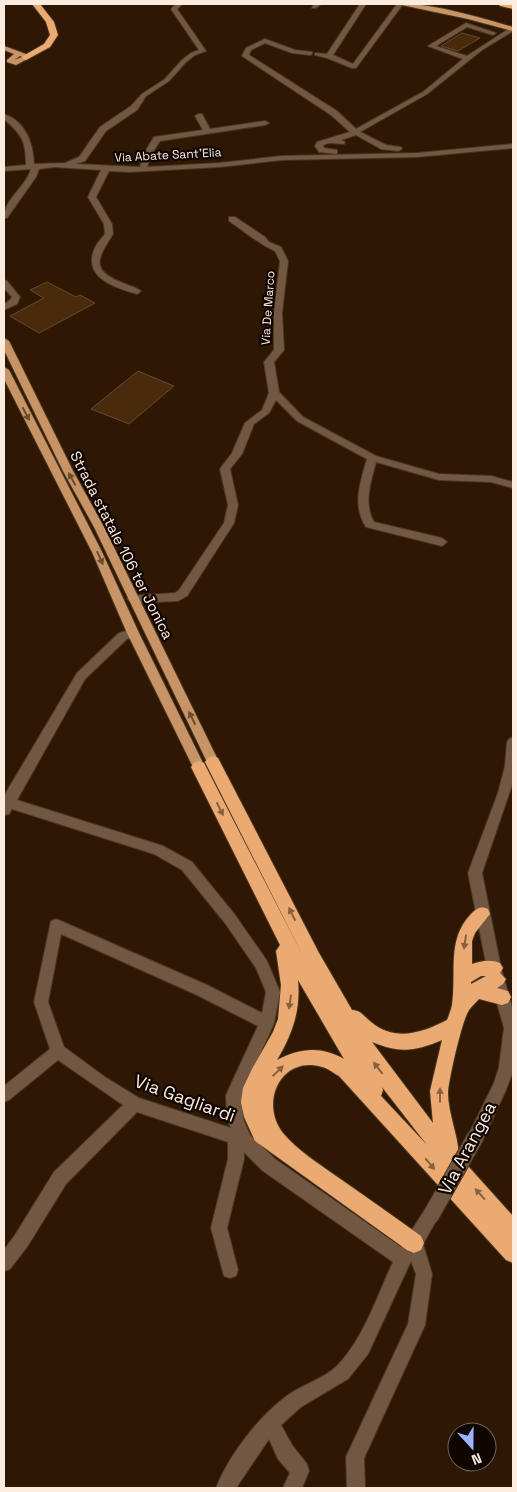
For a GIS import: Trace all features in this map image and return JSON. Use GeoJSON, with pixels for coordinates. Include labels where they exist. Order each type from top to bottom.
{"type":"FeatureCollection","features":[{"type":"Feature","properties":{"kind":"highway"},"geometry":{"type":"LineString","coordinates":[[31,4],[51,24]]}},
{"type":"Feature","properties":{"kind":"highway"},"geometry":{"type":"LineString","coordinates":[[22,55],[50,43],[54,37],[51,24],[36,4]]}},
{"type":"Feature","properties":{"kind":"highway"},"geometry":{"type":"LineString","coordinates":[[503,4],[513,5]]}},
{"type":"Feature","properties":{"kind":"highway"},"geometry":{"type":"LineString","coordinates":[[206,765],[283,937],[342,1044],[398,1127]]}},
{"type":"Feature","properties":{"kind":"highway"},"geometry":{"type":"LineString","coordinates":[[206,765],[335,998],[373,1061],[450,1160],[513,1230]]}},
{"type":"Feature","properties":{"kind":"highway"},"geometry":{"type":"LineString","coordinates":[[450,1160],[449,1144],[442,1122],[439,1091],[454,1025],[461,1006],[464,977],[464,942],[468,929],[482,914]]}},
{"type":"Feature","properties":{"kind":"highway"},"geometry":{"type":"LineString","coordinates":[[283,937],[291,996],[287,1019],[281,1035],[254,1082],[250,1098],[256,1124],[262,1135],[408,1251]]}},
{"type":"Feature","properties":{"kind":"highway"},"geometry":{"type":"LineString","coordinates":[[464,977],[478,969],[496,973]]}},
{"type":"Feature","properties":{"kind":"highway"},"geometry":{"type":"LineString","coordinates":[[461,1006],[496,973]]}},
{"type":"Feature","properties":{"kind":"highway"},"geometry":{"type":"LineString","coordinates":[[476,990],[502,997]]}},
{"type":"Feature","properties":{"kind":"highway"},"geometry":{"type":"LineString","coordinates":[[335,998],[368,1032],[392,1043],[421,1041],[434,1037],[454,1025]]}},
{"type":"Feature","properties":{"kind":"highway"},"geometry":{"type":"LineString","coordinates":[[293,1158],[274,1137],[266,1122],[263,1099],[268,1080],[286,1064],[302,1058],[320,1057],[333,1062],[345,1070],[513,1253]]}},
{"type":"Feature","properties":{"kind":"main road"},"geometry":{"type":"LineString","coordinates":[[400,4],[469,17],[513,30]]}},
{"type":"Feature","properties":{"kind":"main road"},"geometry":{"type":"LineString","coordinates":[[4,48],[22,55]]}},
{"type":"Feature","properties":{"kind":"main road"},"geometry":{"type":"LineString","coordinates":[[8,64],[22,55]]}},
{"type":"Feature","properties":{"kind":"main road","name":"Strada statale 106 ter Jonica"},"geometry":{"type":"LineString","coordinates":[[4,341],[68,471],[99,527],[206,765]]}},
{"type":"Feature","properties":{"kind":"main road","name":"Strada statale 106 ter Jonica"},"geometry":{"type":"LineString","coordinates":[[4,373],[97,552],[133,633],[206,765]]}},
{"type":"Feature","properties":{"kind":"street"},"geometry":{"type":"LineString","coordinates":[[63,166],[82,159],[103,129],[134,108],[144,95],[166,80],[189,58],[204,51],[174,9],[180,4]]}},
{"type":"Feature","properties":{"kind":"street"},"geometry":{"type":"LineString","coordinates":[[329,56],[363,4]]}},
{"type":"Feature","properties":{"kind":"street"},"geometry":{"type":"LineString","coordinates":[[400,4],[354,67],[329,56],[294,52],[265,41],[248,49],[244,56],[334,113],[357,133],[384,147],[403,150],[404,156]]}},
{"type":"Feature","properties":{"kind":"street"},"geometry":{"type":"LineString","coordinates":[[464,57],[432,46],[466,25],[503,36]]}},
{"type":"Feature","properties":{"kind":"street"},"geometry":{"type":"LineString","coordinates":[[450,71],[513,30]]}},
{"type":"Feature","properties":{"kind":"street"},"geometry":{"type":"LineString","coordinates":[[421,97],[493,33]]}},
{"type":"Feature","properties":{"kind":"street"},"geometry":{"type":"LineString","coordinates":[[346,148],[347,141],[357,133],[421,97],[503,36]]}},
{"type":"Feature","properties":{"kind":"street"},"geometry":{"type":"LineString","coordinates":[[4,116],[24,133],[28,140],[32,166],[35,171],[4,216]]}},
{"type":"Feature","properties":{"kind":"street"},"geometry":{"type":"LineString","coordinates":[[199,116],[208,132]]}},
{"type":"Feature","properties":{"kind":"street"},"geometry":{"type":"LineString","coordinates":[[143,169],[146,155],[155,140],[163,137],[265,123]]}},
{"type":"Feature","properties":{"kind":"street"},"geometry":{"type":"LineString","coordinates":[[346,148],[322,150],[319,146],[323,142],[357,133]]}},
{"type":"Feature","properties":{"kind":"street"},"geometry":{"type":"LineString","coordinates":[[333,140],[346,148]]}},
{"type":"Feature","properties":{"kind":"street","name":"Via Abate Sant'Elia"},"geometry":{"type":"LineString","coordinates":[[4,169],[32,166],[143,169],[304,157],[404,156],[513,146]]}},
{"type":"Feature","properties":{"kind":"street","name":"Via Abate Sant'Elia"},"geometry":{"type":"LineString","coordinates":[[346,148],[374,156]]}},
{"type":"Feature","properties":{"kind":"street","name":"Via Abate Sant'Elia"},"geometry":{"type":"LineString","coordinates":[[304,157],[322,150]]}},
{"type":"Feature","properties":{"kind":"street"},"geometry":{"type":"LineString","coordinates":[[106,169],[92,197],[108,224],[109,234],[99,248],[95,258],[96,266],[98,274],[120,286],[136,291]]}},
{"type":"Feature","properties":{"kind":"street","name":"Via De Marco"},"geometry":{"type":"LineString","coordinates":[[232,218],[262,239],[266,244],[278,249],[284,261],[278,312],[279,350],[269,362],[274,393]]}},
{"type":"Feature","properties":{"kind":"street"},"geometry":{"type":"LineString","coordinates":[[4,283],[14,294],[16,300],[11,305],[4,307]]}},
{"type":"Feature","properties":{"kind":"street"},"geometry":{"type":"LineString","coordinates":[[133,599],[178,597],[183,593],[229,523],[233,505],[225,469],[237,454],[250,423],[266,411],[274,393],[300,419],[372,458],[416,472],[459,479],[490,479],[513,485]]}},
{"type":"Feature","properties":{"kind":"street"},"geometry":{"type":"LineString","coordinates":[[372,458],[362,501],[365,518],[370,524],[442,542]]}},
{"type":"Feature","properties":{"kind":"street"},"geometry":{"type":"LineString","coordinates":[[133,633],[123,636],[82,676],[6,804],[158,850],[187,866],[230,919],[262,965],[273,992],[266,1023],[234,1095],[235,1119],[240,1139],[219,1228],[230,1270]]}},
{"type":"Feature","properties":{"kind":"street","name":"Via Arangea"},"geometry":{"type":"LineString","coordinates":[[225,1488],[270,1422],[295,1401],[342,1373],[362,1348],[408,1251],[430,1217],[476,1136],[501,1085],[507,1067],[512,1029],[502,997],[482,914],[475,873],[504,792],[511,766],[513,742]]}},
{"type":"Feature","properties":{"kind":"street"},"geometry":{"type":"LineString","coordinates":[[4,1095],[58,1051],[41,1002],[56,925],[202,990],[266,1023]]}},
{"type":"Feature","properties":{"kind":"street","name":"Via Gagliardi"},"geometry":{"type":"LineString","coordinates":[[58,1051],[100,1082],[135,1104],[240,1139],[269,1165],[408,1251]]}},
{"type":"Feature","properties":{"kind":"street"},"geometry":{"type":"LineString","coordinates":[[4,1263],[21,1241],[60,1178],[135,1104]]}},
{"type":"Feature","properties":{"kind":"street"},"geometry":{"type":"LineString","coordinates":[[356,1488],[355,1457],[416,1326],[424,1274],[408,1251]]}},
{"type":"Feature","properties":{"kind":"street"},"geometry":{"type":"LineString","coordinates":[[270,1422],[285,1452],[300,1471],[292,1488]]}},
{"type":"Feature","properties":{"kind":"building"},"geometry":{"type":"Polygon","coordinates":[[[462,33],[480,38],[458,51],[441,46],[462,33]]]}},
{"type":"Feature","properties":{"kind":"building"},"geometry":{"type":"Polygon","coordinates":[[[47,282],[76,297],[80,295],[95,303],[39,333],[10,316],[44,298],[30,290],[47,282]]]}},
{"type":"Feature","properties":{"kind":"building"},"geometry":{"type":"Polygon","coordinates":[[[138,371],[174,386],[129,424],[91,409],[138,371]]]}}]}
